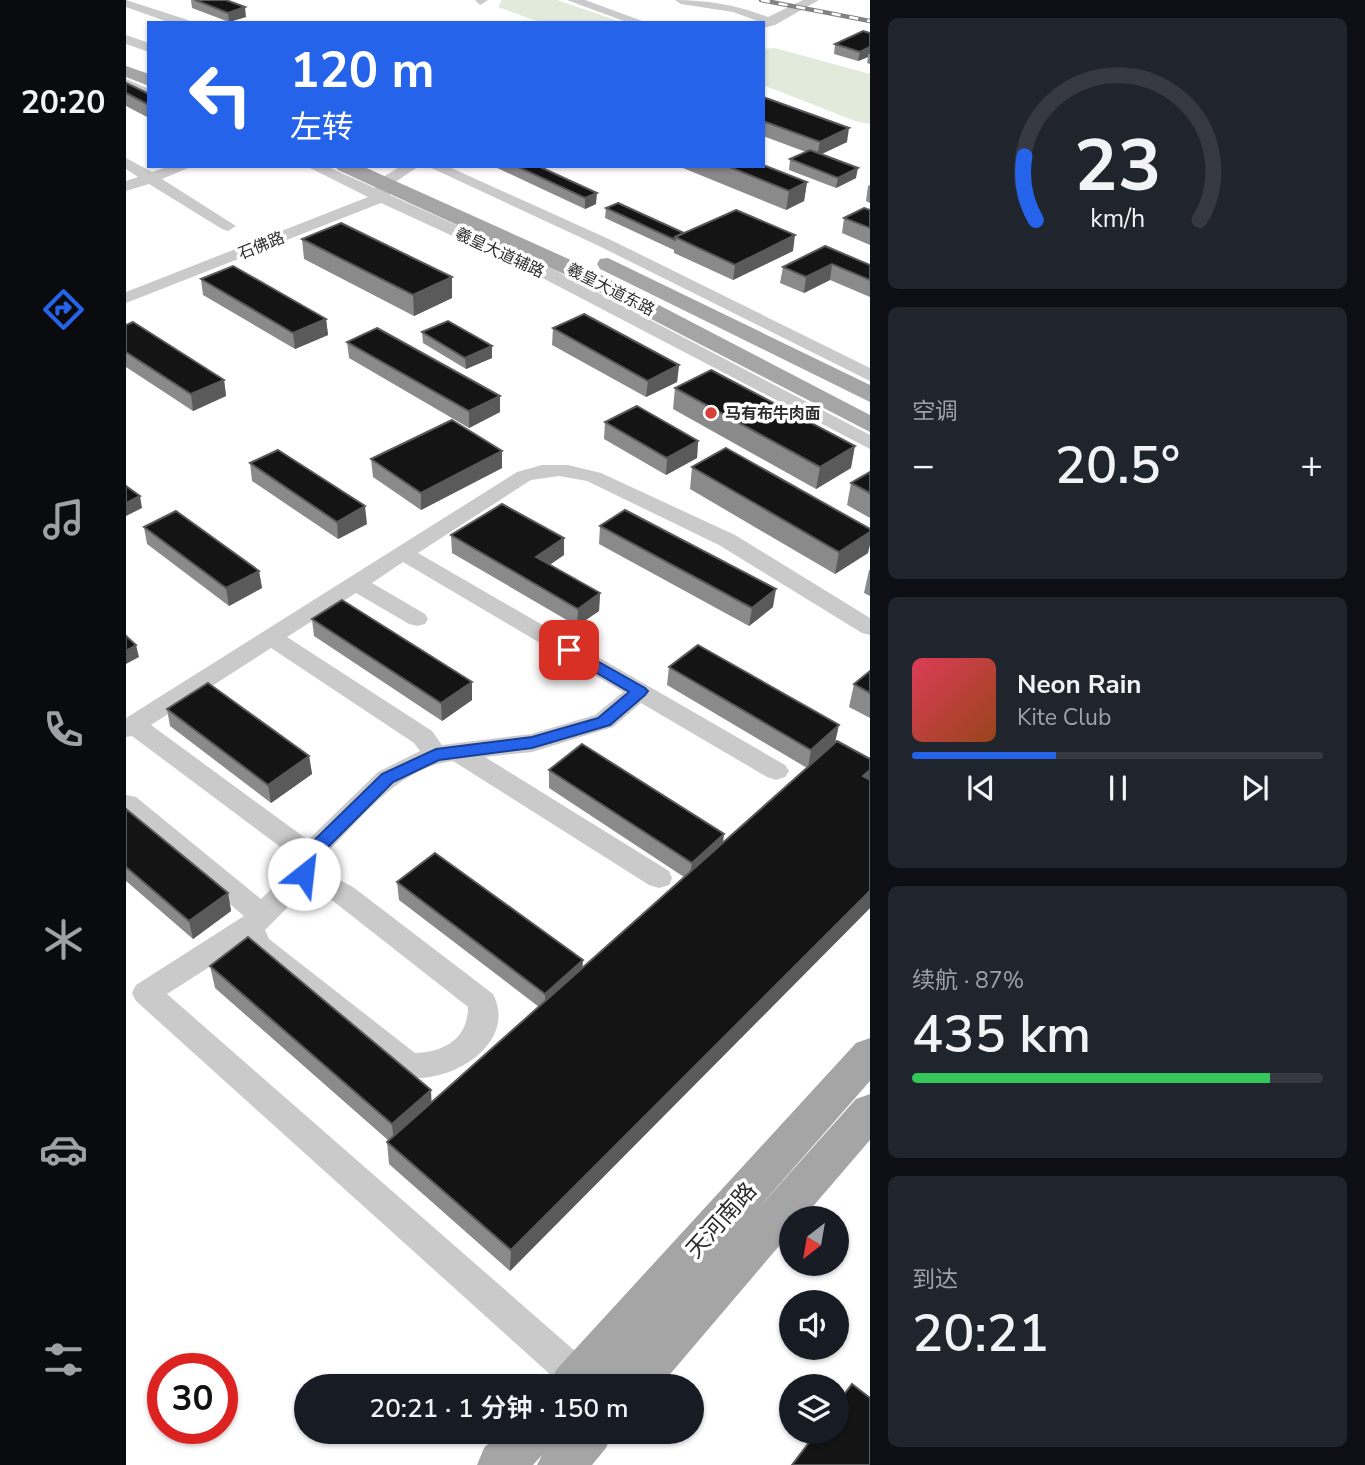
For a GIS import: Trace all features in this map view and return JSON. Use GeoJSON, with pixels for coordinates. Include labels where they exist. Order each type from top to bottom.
{"type":"FeatureCollection","features":[{"type":"Feature","properties":{"kind":"main road"},"geometry":{"type":"LineString","coordinates":[[126,52],[147,61]]}},
{"type":"Feature","properties":{"kind":"main road"},"geometry":{"type":"LineString","coordinates":[[126,71],[147,79]]}},
{"type":"Feature","properties":{"kind":"main road","name":"羲皇大道东路"},"geometry":{"type":"LineString","coordinates":[[354,168],[394,177],[597,258],[870,395]]}},
{"type":"Feature","properties":{"kind":"main road","name":"羲皇大道东路"},"geometry":{"type":"LineString","coordinates":[[394,177],[870,425]]}},
{"type":"Feature","properties":{"kind":"main road","name":"天河南路"},"geometry":{"type":"LineString","coordinates":[[582,1374],[870,1054]]}},
{"type":"Feature","properties":{"kind":"main road","name":"天河南路"},"geometry":{"type":"LineString","coordinates":[[640,1374],[870,1111]]}},
{"type":"Feature","properties":{"kind":"main road"},"geometry":{"type":"LineString","coordinates":[[501,1465],[520,1444]]}},
{"type":"Feature","properties":{"kind":"main road"},"geometry":{"type":"LineString","coordinates":[[561,1465],[579,1444]]}},
{"type":"Feature","properties":{"kind":"street"},"geometry":{"type":"LineString","coordinates":[[159,0],[181,21]]}},
{"type":"Feature","properties":{"kind":"street"},"geometry":{"type":"LineString","coordinates":[[573,0],[636,21]]}},
{"type":"Feature","properties":{"kind":"street"},"geometry":{"type":"LineString","coordinates":[[681,0],[736,9],[763,21]]}},
{"type":"Feature","properties":{"kind":"street"},"geometry":{"type":"LineString","coordinates":[[767,23],[813,0]]}},
{"type":"Feature","properties":{"kind":"street"},"geometry":{"type":"LineString","coordinates":[[126,3],[181,21]]}},
{"type":"Feature","properties":{"kind":"street"},"geometry":{"type":"LineString","coordinates":[[126,38],[147,47]]}},
{"type":"Feature","properties":{"kind":"street"},"geometry":{"type":"LineString","coordinates":[[126,83],[147,92]]}},
{"type":"Feature","properties":{"kind":"street"},"geometry":{"type":"LineString","coordinates":[[126,163],[228,226]]}},
{"type":"Feature","properties":{"kind":"street"},"geometry":{"type":"LineString","coordinates":[[126,186],[180,168]]}},
{"type":"Feature","properties":{"kind":"street","name":"羲皇大道辅路"},"geometry":{"type":"LineString","coordinates":[[328,168],[394,177],[539,269],[870,443]]}},
{"type":"Feature","properties":{"kind":"street"},"geometry":{"type":"LineString","coordinates":[[438,168],[605,243],[870,375]]}},
{"type":"Feature","properties":{"kind":"street","name":"石佛路"},"geometry":{"type":"LineString","coordinates":[[126,298],[394,177]]}},
{"type":"Feature","properties":{"kind":"street"},"geometry":{"type":"LineString","coordinates":[[127,804],[256,921],[258,946],[409,1066],[439,1064],[465,1051],[481,1028],[483,1002],[129,727],[524,476],[543,471],[575,471],[594,477],[727,540],[870,628]]}},
{"type":"Feature","properties":{"kind":"street"},"geometry":{"type":"LineString","coordinates":[[403,553],[776,771]]}},
{"type":"Feature","properties":{"kind":"street"},"geometry":{"type":"LineString","coordinates":[[356,583],[417,619]]}},
{"type":"Feature","properties":{"kind":"street"},"geometry":{"type":"LineString","coordinates":[[271,637],[447,753],[659,878]]}},
{"type":"Feature","properties":{"kind":"street"},"geometry":{"type":"LineString","coordinates":[[566,1374],[146,993],[256,921],[387,778],[447,753],[532,743],[604,722],[640,691]]}},
{"type":"Feature","properties":{"kind":"shaded area"},"geometry":{"type":"Polygon","coordinates":[[[502,0],[557,0],[618,21],[536,21],[498,7],[502,0]]]}},
{"type":"Feature","properties":{"kind":"shaded area"},"geometry":{"type":"Polygon","coordinates":[[[775,48],[870,74],[870,124],[855,121],[765,86],[765,49],[775,48]]]}},
{"type":"Feature","properties":{"kind":"building"},"geometry":{"type":"Polygon","coordinates":[[[195,0],[226,0],[245,7],[228,13],[195,0]]]}},
{"type":"Feature","properties":{"kind":"building"},"geometry":{"type":"Polygon","coordinates":[[[863,31],[870,33],[870,47],[860,52],[835,44],[863,31]]]}},
{"type":"Feature","properties":{"kind":"building"},"geometry":{"type":"Polygon","coordinates":[[[126,83],[147,93],[147,104],[126,93],[126,83]]]}},
{"type":"Feature","properties":{"kind":"building"},"geometry":{"type":"Polygon","coordinates":[[[765,98],[849,128],[820,142],[765,122],[765,98]]]}},
{"type":"Feature","properties":{"kind":"building"},"geometry":{"type":"Polygon","coordinates":[[[810,150],[858,168],[838,178],[790,159],[810,150]]]}},
{"type":"Feature","properties":{"kind":"building"},"geometry":{"type":"Polygon","coordinates":[[[765,166],[807,182],[789,191],[732,168],[765,168],[765,166]]]}},
{"type":"Feature","properties":{"kind":"building"},"geometry":{"type":"Polygon","coordinates":[[[520,168],[542,168],[597,193],[585,198],[520,168]]]}},
{"type":"Feature","properties":{"kind":"building"},"geometry":{"type":"Polygon","coordinates":[[[618,203],[684,233],[675,237],[675,240],[606,208],[618,203]]]}},
{"type":"Feature","properties":{"kind":"building"},"geometry":{"type":"Polygon","coordinates":[[[864,208],[870,210],[870,228],[844,218],[864,208]]]}},
{"type":"Feature","properties":{"kind":"building"},"geometry":{"type":"Polygon","coordinates":[[[736,210],[795,235],[735,265],[675,237],[736,210]]]}},
{"type":"Feature","properties":{"kind":"building"},"geometry":{"type":"Polygon","coordinates":[[[341,223],[452,277],[413,295],[302,239],[341,223]]]}},
{"type":"Feature","properties":{"kind":"building"},"geometry":{"type":"Polygon","coordinates":[[[825,246],[870,265],[870,280],[832,264],[806,277],[783,267],[825,246]]]}},
{"type":"Feature","properties":{"kind":"building"},"geometry":{"type":"Polygon","coordinates":[[[233,266],[326,319],[293,333],[201,279],[233,266]]]}},
{"type":"Feature","properties":{"kind":"building"},"geometry":{"type":"Polygon","coordinates":[[[584,314],[679,365],[648,381],[553,328],[584,314]]]}},
{"type":"Feature","properties":{"kind":"building"},"geometry":{"type":"Polygon","coordinates":[[[448,321],[492,346],[465,358],[422,332],[448,321]]]}},
{"type":"Feature","properties":{"kind":"building"},"geometry":{"type":"Polygon","coordinates":[[[133,322],[224,380],[191,394],[126,352],[126,325],[133,322]]]}},
{"type":"Feature","properties":{"kind":"building"},"geometry":{"type":"Polygon","coordinates":[[[377,328],[500,396],[469,411],[347,342],[377,328]]]}},
{"type":"Feature","properties":{"kind":"building"},"geometry":{"type":"Polygon","coordinates":[[[711,370],[855,446],[820,467],[675,388],[711,370]]]}},
{"type":"Feature","properties":{"kind":"building"},"geometry":{"type":"Polygon","coordinates":[[[637,406],[698,441],[667,458],[605,422],[637,406]]]}},
{"type":"Feature","properties":{"kind":"building"},"geometry":{"type":"Polygon","coordinates":[[[452,420],[502,451],[421,493],[371,459],[452,420]]]}},
{"type":"Feature","properties":{"kind":"building"},"geometry":{"type":"Polygon","coordinates":[[[726,448],[870,529],[870,532],[839,552],[692,467],[726,448]]]}},
{"type":"Feature","properties":{"kind":"building"},"geometry":{"type":"Polygon","coordinates":[[[278,450],[365,506],[337,522],[250,463],[278,450]]]}},
{"type":"Feature","properties":{"kind":"building"},"geometry":{"type":"Polygon","coordinates":[[[870,472],[870,493],[851,483],[870,472]]]}},
{"type":"Feature","properties":{"kind":"building"},"geometry":{"type":"Polygon","coordinates":[[[126,486],[140,496],[126,503],[126,486]]]}},
{"type":"Feature","properties":{"kind":"building"},"geometry":{"type":"Polygon","coordinates":[[[502,504],[564,538],[536,557],[600,593],[578,609],[451,535],[502,504]]]}},
{"type":"Feature","properties":{"kind":"building"},"geometry":{"type":"Polygon","coordinates":[[[625,510],[776,589],[752,608],[600,526],[625,510]]]}},
{"type":"Feature","properties":{"kind":"building"},"geometry":{"type":"Polygon","coordinates":[[[176,511],[259,571],[226,588],[144,527],[176,511]]]}},
{"type":"Feature","properties":{"kind":"building"},"geometry":{"type":"Polygon","coordinates":[[[342,600],[472,682],[441,703],[312,619],[342,600]]]}},
{"type":"Feature","properties":{"kind":"building"},"geometry":{"type":"Polygon","coordinates":[[[126,636],[136,645],[126,651],[126,636]]]}},
{"type":"Feature","properties":{"kind":"building"},"geometry":{"type":"Polygon","coordinates":[[[698,645],[839,725],[811,750],[669,667],[698,645]]]}},
{"type":"Feature","properties":{"kind":"building"},"geometry":{"type":"Polygon","coordinates":[[[870,671],[870,693],[854,684],[870,671]]]}},
{"type":"Feature","properties":{"kind":"building"},"geometry":{"type":"Polygon","coordinates":[[[208,683],[309,756],[268,785],[167,709],[208,683]]]}},
{"type":"Feature","properties":{"kind":"building"},"geometry":{"type":"Polygon","coordinates":[[[837,741],[870,759],[870,770],[863,776],[870,780],[870,891],[511,1250],[387,1142],[837,741]]]}},
{"type":"Feature","properties":{"kind":"building"},"geometry":{"type":"Polygon","coordinates":[[[582,744],[724,834],[692,863],[549,770],[582,744]]]}},
{"type":"Feature","properties":{"kind":"building"},"geometry":{"type":"Polygon","coordinates":[[[126,809],[228,893],[189,921],[126,867],[126,809]]]}},
{"type":"Feature","properties":{"kind":"building"},"geometry":{"type":"Polygon","coordinates":[[[435,853],[583,960],[545,994],[397,882],[435,853]]]}},
{"type":"Feature","properties":{"kind":"building"},"geometry":{"type":"Polygon","coordinates":[[[248,937],[431,1090],[392,1124],[210,966],[248,937]]]}},
{"type":"Feature","properties":{"kind":"building"},"geometry":{"type":"Polygon","coordinates":[[[852,1384],[870,1398],[870,1465],[792,1465],[808,1444],[849,1444],[849,1388],[852,1384]]]}},
{"type":"Feature","properties":{"kind":"railway"},"geometry":{"type":"LineString","coordinates":[[761,0],[870,21]]}},
{"type":"Feature","properties":{"kind":"place","name":"马有布牛肉面"},"geometry":{"type":"Point","coordinates":[711,413]}},
{"type":"Feature","properties":{"kind":"route"},"geometry":{"type":"LineString","coordinates":[[304,874],[309,855],[387,778],[436,754],[532,743],[604,722],[640,691],[569,650]]}}]}
